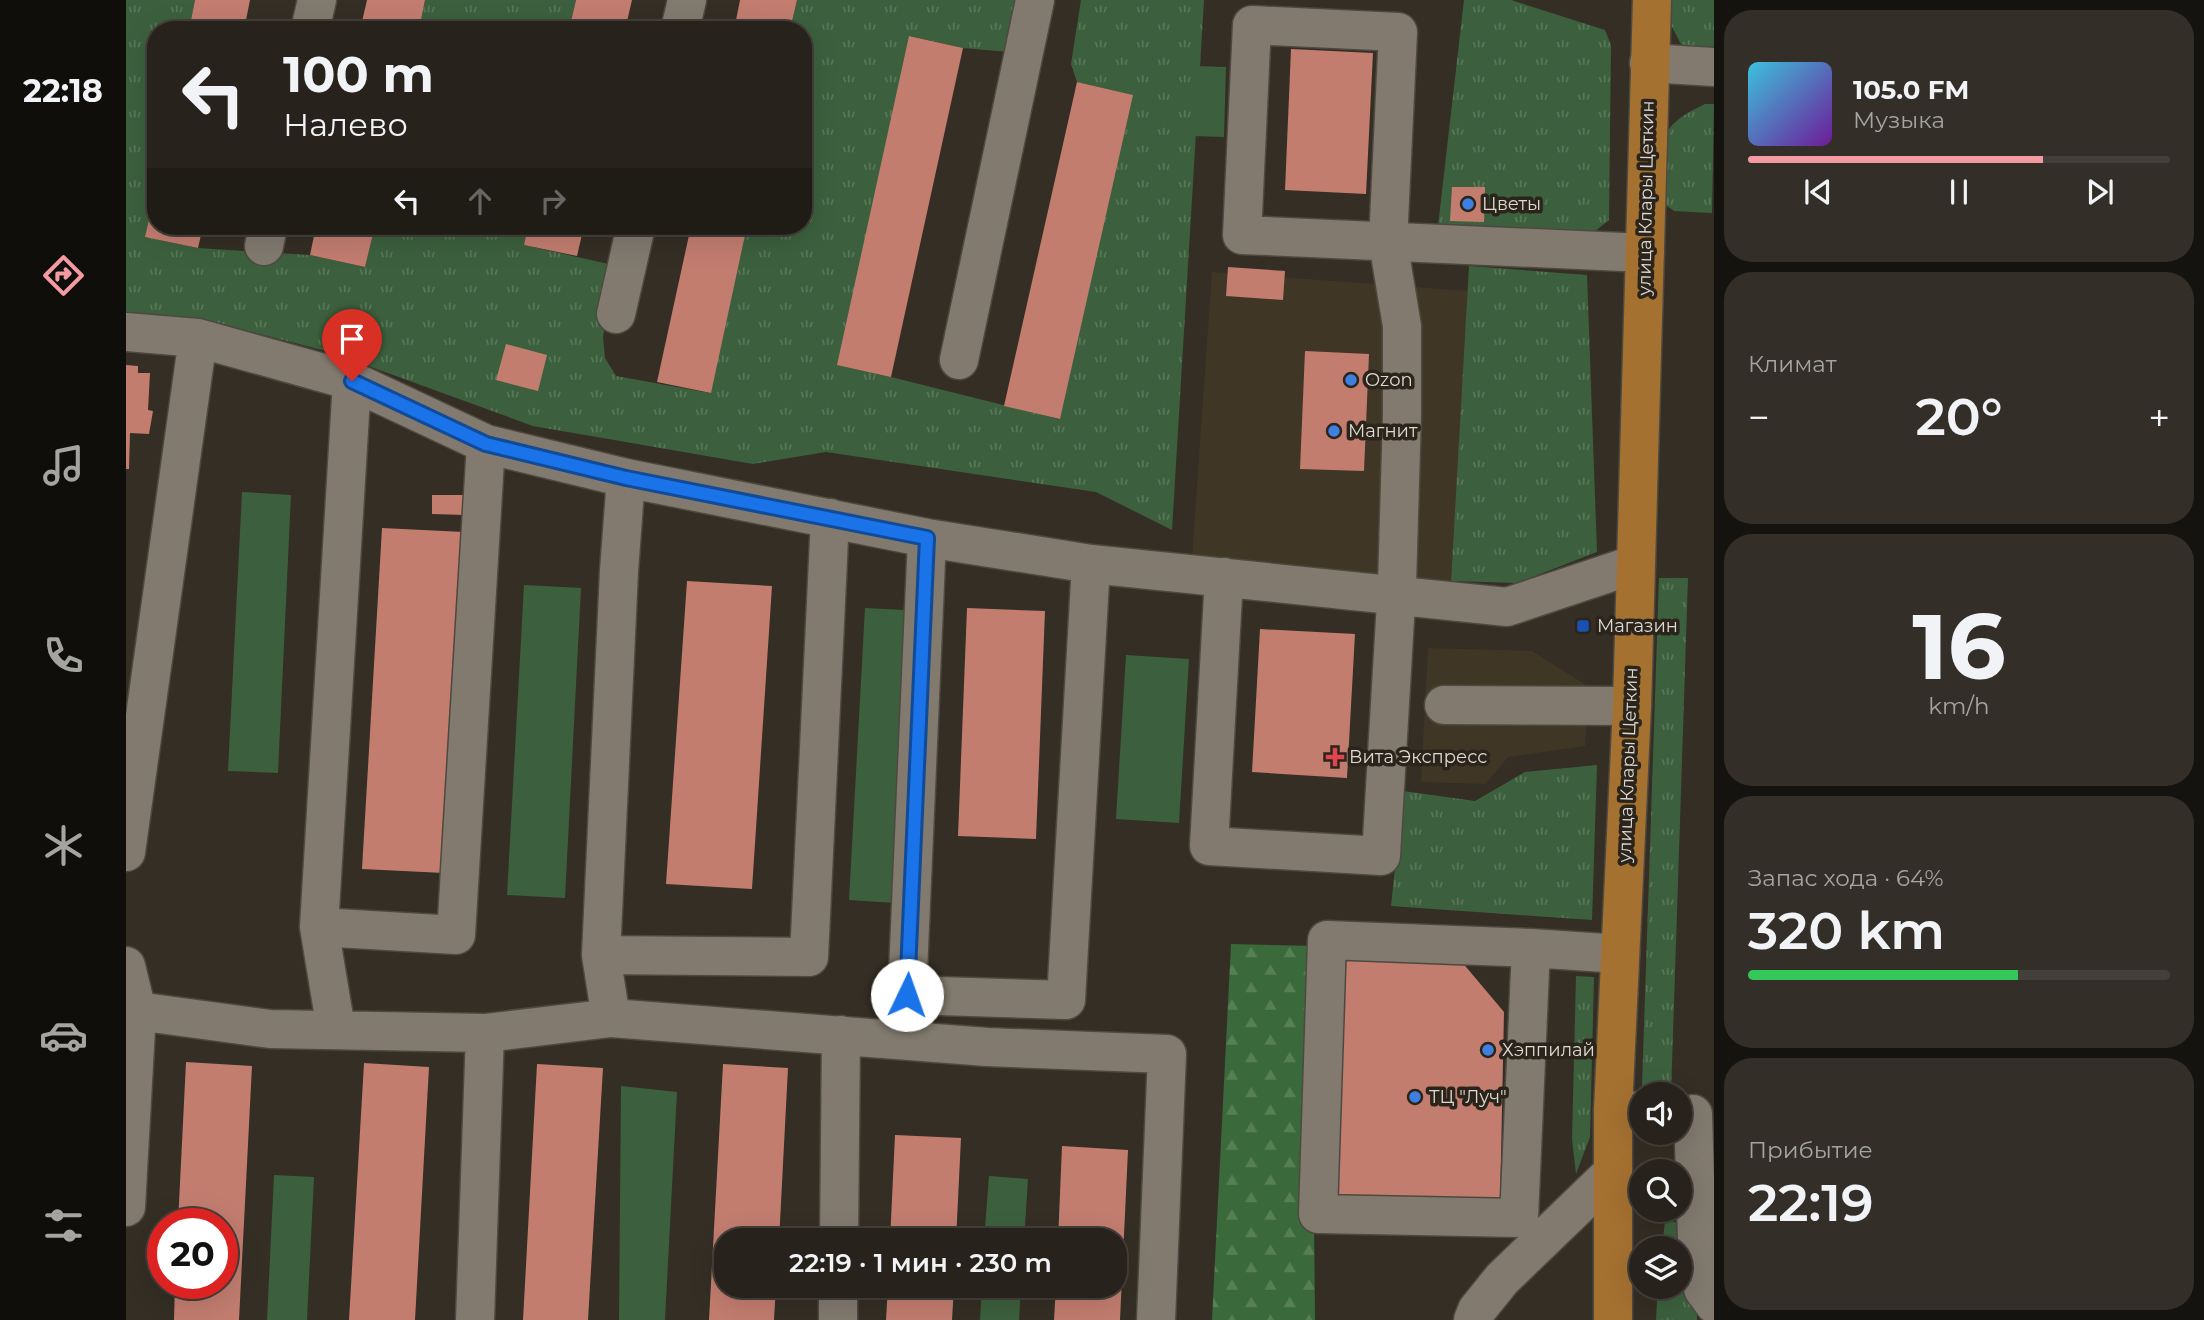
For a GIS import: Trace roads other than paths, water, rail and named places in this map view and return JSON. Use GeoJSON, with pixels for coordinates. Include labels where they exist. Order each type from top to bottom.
{"type":"FeatureCollection","features":[{"type":"Feature","properties":{"kind":"main road","name":"улица Клары Цеткин"},"geometry":{"type":"LineString","coordinates":[[1613,1320],[1612,1173],[1627,1110],[1620,954],[1632,706],[1652,0]]}},
{"type":"Feature","properties":{"kind":"lane"},"geometry":{"type":"LineString","coordinates":[[312,21],[317,0]]}},
{"type":"Feature","properties":{"kind":"lane"},"geometry":{"type":"LineString","coordinates":[[682,21],[687,0]]}},
{"type":"Feature","properties":{"kind":"lane"},"geometry":{"type":"LineString","coordinates":[[959,360],[1035,0]]}},
{"type":"Feature","properties":{"kind":"lane"},"geometry":{"type":"LineString","coordinates":[[1224,577],[1209,846],[1381,856],[1396,596],[1402,415],[1402,326],[1388,242],[1398,32],[1252,25],[1242,235],[1388,242],[1645,253]]}},
{"type":"Feature","properties":{"kind":"lane"},"geometry":{"type":"LineString","coordinates":[[1649,63],[1714,67]]}},
{"type":"Feature","properties":{"kind":"lane"},"geometry":{"type":"LineString","coordinates":[[616,314],[634,235]]}},
{"type":"Feature","properties":{"kind":"lane"},"geometry":{"type":"LineString","coordinates":[[126,332],[198,338],[352,381],[486,444],[626,478],[927,538],[1091,564],[1507,607],[1636,565]]}},
{"type":"Feature","properties":{"kind":"lane"},"geometry":{"type":"LineString","coordinates":[[126,852],[198,338]]}},
{"type":"Feature","properties":{"kind":"lane"},"geometry":{"type":"LineString","coordinates":[[336,1029],[319,927],[352,381]]}},
{"type":"Feature","properties":{"kind":"lane"},"geometry":{"type":"LineString","coordinates":[[319,927],[456,935],[486,444]]}},
{"type":"Feature","properties":{"kind":"lane"},"geometry":{"type":"LineString","coordinates":[[611,1018],[600,955],[626,478]]}},
{"type":"Feature","properties":{"kind":"lane"},"geometry":{"type":"LineString","coordinates":[[600,955],[809,957],[830,518]]}},
{"type":"Feature","properties":{"kind":"lane"},"geometry":{"type":"LineString","coordinates":[[927,538],[907,995],[1066,1000],[1091,564]]}},
{"type":"Feature","properties":{"kind":"lane"},"geometry":{"type":"LineString","coordinates":[[1444,705],[1632,706]]}},
{"type":"Feature","properties":{"kind":"lane"},"geometry":{"type":"LineString","coordinates":[[1560,1221],[1318,1214],[1326,940],[1620,954]]}},
{"type":"Feature","properties":{"kind":"lane"},"geometry":{"type":"LineString","coordinates":[[1519,1219],[1531,948]]}},
{"type":"Feature","properties":{"kind":"lane"},"geometry":{"type":"LineString","coordinates":[[126,966],[138,1011],[126,1207]]}},
{"type":"Feature","properties":{"kind":"lane"},"geometry":{"type":"LineString","coordinates":[[138,1011],[270,1029],[485,1033],[611,1018],[986,1047],[1167,1054],[1157,1320]]}},
{"type":"Feature","properties":{"kind":"lane"},"geometry":{"type":"LineString","coordinates":[[475,1320],[485,1033]]}},
{"type":"Feature","properties":{"kind":"lane"},"geometry":{"type":"LineString","coordinates":[[839,1228],[841,1035]]}},
{"type":"Feature","properties":{"kind":"lane"},"geometry":{"type":"LineString","coordinates":[[1696,1114],[1697,1239],[1703,1289],[1714,1304]]}},
{"type":"Feature","properties":{"kind":"lane"},"geometry":{"type":"LineString","coordinates":[[1473,1320],[1477,1310],[1502,1279],[1612,1173]]}},
{"type":"Feature","properties":{"kind":"lane"},"geometry":{"type":"LineString","coordinates":[[838,1298],[838,1320]]}},
{"type":"Feature","properties":{"kind":"place","name":"Цветы"},"geometry":{"type":"Point","coordinates":[1468,204]}},
{"type":"Feature","properties":{"kind":"place","name":"Ozon"},"geometry":{"type":"Point","coordinates":[1351,380]}},
{"type":"Feature","properties":{"kind":"place","name":"Магнит"},"geometry":{"type":"Point","coordinates":[1334,431]}},
{"type":"Feature","properties":{"kind":"place","name":"Магазин"},"geometry":{"type":"Point","coordinates":[1583,626]}},
{"type":"Feature","properties":{"kind":"place","name":"Вита Экспресс"},"geometry":{"type":"Point","coordinates":[1335,757]}},
{"type":"Feature","properties":{"kind":"place","name":"Хэппилай"},"geometry":{"type":"Point","coordinates":[1488,1050]}},
{"type":"Feature","properties":{"kind":"place","name":"ТЦ \"Луч\""},"geometry":{"type":"Point","coordinates":[1415,1097]}}]}
